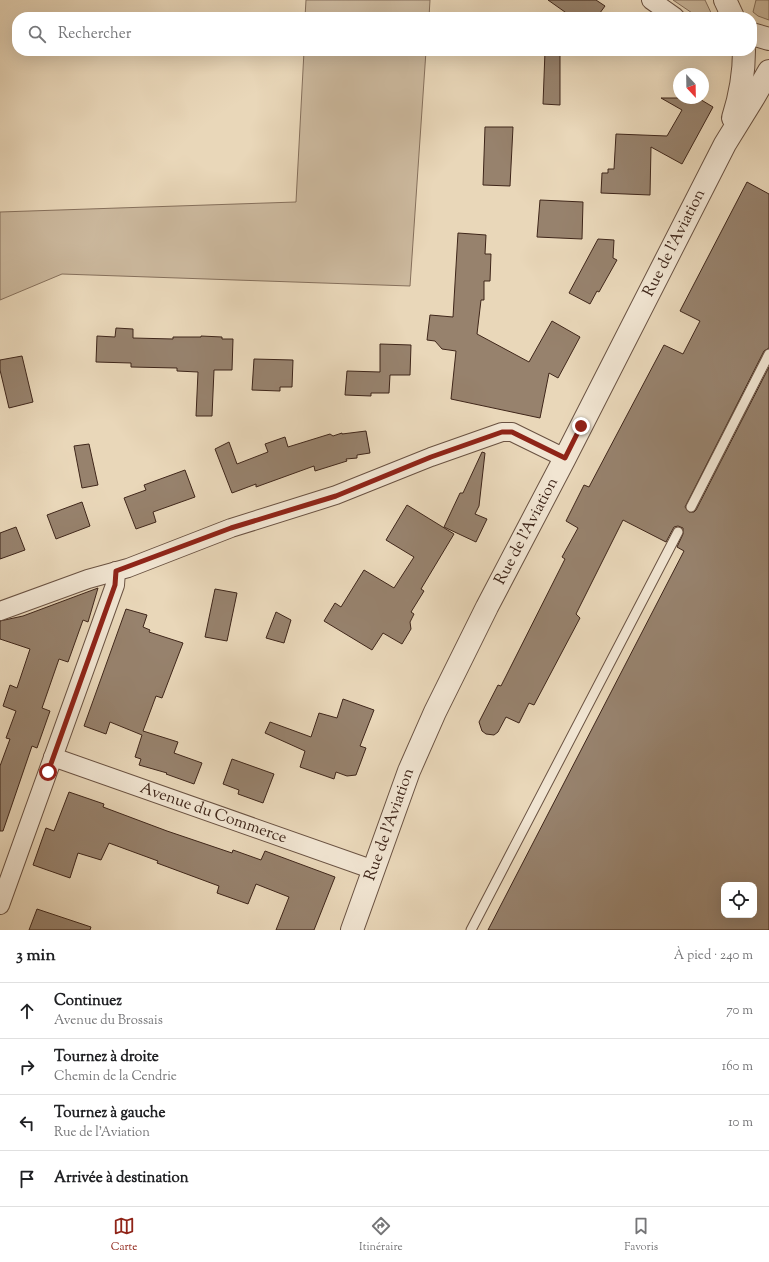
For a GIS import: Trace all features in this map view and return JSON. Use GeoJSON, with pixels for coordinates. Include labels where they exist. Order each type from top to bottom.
{"type":"FeatureCollection","features":[{"type":"Feature","properties":{"kind":"street"},"geometry":{"type":"LineString","coordinates":[[651,0],[669,12]]}},
{"type":"Feature","properties":{"kind":"street"},"geometry":{"type":"LineString","coordinates":[[726,0],[731,12]]}},
{"type":"Feature","properties":{"kind":"street"},"geometry":{"type":"LineString","coordinates":[[757,35],[769,39]]}},
{"type":"Feature","properties":{"kind":"street","name":"Rue de l'Aviation"},"geometry":{"type":"LineString","coordinates":[[725,144],[740,96],[744,56]]}},
{"type":"Feature","properties":{"kind":"street","name":"Rue de l'Aviation"},"geometry":{"type":"LineString","coordinates":[[352,930],[409,771],[435,712],[487,607],[565,458],[725,144],[769,71]]}},
{"type":"Feature","properties":{"kind":"street"},"geometry":{"type":"LineString","coordinates":[[0,611],[88,579],[116,571],[231,528],[336,496],[431,457],[502,432],[512,432],[565,458]]}},
{"type":"Feature","properties":{"kind":"street"},"geometry":{"type":"LineString","coordinates":[[0,905],[115,585],[116,571]]}},
{"type":"Feature","properties":{"kind":"street","name":"Avenue du Commerce"},"geometry":{"type":"LineString","coordinates":[[53,757],[374,870]]}},
{"type":"Feature","properties":{"kind":"lane"},"geometry":{"type":"LineString","coordinates":[[691,507],[769,354]]}},
{"type":"Feature","properties":{"kind":"lane"},"geometry":{"type":"LineString","coordinates":[[471,930],[678,532]]}},
{"type":"Feature","properties":{"kind":"shaded area"},"geometry":{"type":"Polygon","coordinates":[[[306,0],[430,0],[429,12],[305,12],[306,0]]]}},
{"type":"Feature","properties":{"kind":"shaded area"},"geometry":{"type":"Polygon","coordinates":[[[673,0],[705,0],[711,12],[691,12],[673,0]]]}},
{"type":"Feature","properties":{"kind":"shaded area"},"geometry":{"type":"Polygon","coordinates":[[[756,0],[769,0],[769,20],[758,16],[757,12],[753,12],[756,0]]]}},
{"type":"Feature","properties":{"kind":"shaded area"},"geometry":{"type":"Polygon","coordinates":[[[304,56],[426,56],[410,286],[62,274],[0,300],[0,212],[296,202],[304,56]]]}},
{"type":"Feature","properties":{"kind":"building"},"geometry":{"type":"Polygon","coordinates":[[[548,0],[596,0],[605,6],[601,12],[565,12],[548,0]]]}},
{"type":"Feature","properties":{"kind":"building"},"geometry":{"type":"Polygon","coordinates":[[[545,56],[560,56],[560,105],[543,104],[545,56]]]}},
{"type":"Feature","properties":{"kind":"building"},"geometry":{"type":"Polygon","coordinates":[[[661,98],[673,98],[673,104],[708,104],[713,107],[682,164],[651,147],[650,195],[601,193],[602,173],[608,173],[608,169],[614,169],[616,134],[667,136],[682,110],[661,98]]]}},
{"type":"Feature","properties":{"kind":"building"},"geometry":{"type":"Polygon","coordinates":[[[485,127],[513,127],[510,186],[483,185],[485,127]]]}},
{"type":"Feature","properties":{"kind":"building"},"geometry":{"type":"Polygon","coordinates":[[[747,182],[769,194],[769,348],[764,351],[685,507],[689,512],[694,512],[696,510],[769,367],[769,930],[488,930],[684,551],[677,547],[683,534],[683,528],[678,526],[674,527],[666,542],[623,520],[576,614],[580,618],[534,705],[529,703],[519,723],[506,717],[498,732],[494,735],[486,734],[482,731],[479,722],[498,685],[501,686],[565,559],[562,557],[578,528],[566,521],[584,485],[589,487],[664,345],[683,354],[700,321],[680,311],[747,182]]]}},
{"type":"Feature","properties":{"kind":"building"},"geometry":{"type":"Polygon","coordinates":[[[540,200],[583,202],[582,239],[537,237],[540,200]]]}},
{"type":"Feature","properties":{"kind":"building"},"geometry":{"type":"Polygon","coordinates":[[[458,233],[486,235],[485,254],[491,254],[490,281],[484,281],[484,300],[481,300],[477,334],[529,362],[552,321],[580,337],[558,378],[549,373],[540,418],[451,399],[456,351],[442,349],[435,341],[427,340],[430,315],[453,317],[458,233]]]}},
{"type":"Feature","properties":{"kind":"building"},"geometry":{"type":"Polygon","coordinates":[[[598,239],[614,240],[613,258],[617,260],[599,292],[597,291],[590,304],[569,293],[598,239]]]}},
{"type":"Feature","properties":{"kind":"building"},"geometry":{"type":"Polygon","coordinates":[[[116,328],[133,329],[133,338],[173,339],[173,337],[201,336],[233,339],[232,370],[214,370],[212,416],[196,416],[198,372],[177,371],[177,368],[131,367],[131,363],[96,362],[97,336],[115,337],[116,328]]]}},
{"type":"Feature","properties":{"kind":"building"},"geometry":{"type":"Polygon","coordinates":[[[380,344],[411,345],[410,375],[390,375],[389,393],[371,393],[371,396],[345,395],[347,371],[380,372],[380,344]]]}},
{"type":"Feature","properties":{"kind":"building"},"geometry":{"type":"Polygon","coordinates":[[[22,356],[33,402],[9,408],[0,370],[0,360],[22,356]]]}},
{"type":"Feature","properties":{"kind":"building"},"geometry":{"type":"Polygon","coordinates":[[[254,359],[293,360],[292,387],[280,387],[280,391],[252,390],[254,359]]]}},
{"type":"Feature","properties":{"kind":"building"},"geometry":{"type":"Polygon","coordinates":[[[366,431],[370,453],[357,455],[357,458],[346,459],[347,461],[315,471],[314,466],[256,487],[256,484],[232,493],[215,449],[229,442],[237,464],[268,452],[265,444],[285,437],[288,447],[330,434],[333,436],[342,433],[366,431]]]}},
{"type":"Feature","properties":{"kind":"building"},"geometry":{"type":"Polygon","coordinates":[[[89,444],[98,485],[82,488],[74,446],[89,444]]]}},
{"type":"Feature","properties":{"kind":"building"},"geometry":{"type":"Polygon","coordinates":[[[482,452],[485,453],[479,506],[475,514],[487,519],[476,542],[444,527],[460,493],[463,493],[482,452]]]}},
{"type":"Feature","properties":{"kind":"building"},"geometry":{"type":"Polygon","coordinates":[[[185,470],[195,497],[153,512],[156,522],[136,529],[124,498],[146,490],[144,485],[185,470]]]}},
{"type":"Feature","properties":{"kind":"building"},"geometry":{"type":"Polygon","coordinates":[[[82,502],[90,526],[56,539],[47,515],[82,502]]]}},
{"type":"Feature","properties":{"kind":"building"},"geometry":{"type":"Polygon","coordinates":[[[407,505],[454,534],[421,589],[424,591],[411,612],[414,614],[410,622],[411,629],[402,644],[383,633],[372,650],[324,621],[335,603],[341,607],[364,570],[394,588],[414,557],[386,540],[407,505]]]}},
{"type":"Feature","properties":{"kind":"building"},"geometry":{"type":"Polygon","coordinates":[[[16,527],[25,550],[0,559],[0,533],[16,527]]]}},
{"type":"Feature","properties":{"kind":"building"},"geometry":{"type":"Polygon","coordinates":[[[98,588],[88,622],[83,620],[68,662],[59,659],[42,708],[50,711],[37,748],[32,746],[3,831],[0,831],[0,766],[10,739],[6,738],[16,711],[3,706],[10,685],[17,688],[30,649],[0,639],[0,621],[23,616],[98,588]]]}},
{"type":"Feature","properties":{"kind":"building"},"geometry":{"type":"Polygon","coordinates":[[[215,589],[237,593],[227,641],[205,637],[215,589]]]}},
{"type":"Feature","properties":{"kind":"building"},"geometry":{"type":"Polygon","coordinates":[[[126,609],[147,615],[143,627],[150,630],[149,632],[183,643],[162,698],[156,696],[143,731],[178,742],[174,753],[202,763],[194,784],[166,774],[167,773],[139,765],[141,759],[135,757],[142,735],[110,722],[106,734],[84,726],[126,609]]]}},
{"type":"Feature","properties":{"kind":"building"},"geometry":{"type":"Polygon","coordinates":[[[276,612],[291,620],[284,643],[266,638],[276,612]]]}},
{"type":"Feature","properties":{"kind":"building"},"geometry":{"type":"Polygon","coordinates":[[[343,699],[374,710],[360,746],[366,748],[356,775],[347,776],[336,772],[334,779],[300,767],[305,751],[265,733],[270,722],[311,737],[319,713],[337,718],[343,699]]]}},
{"type":"Feature","properties":{"kind":"building"},"geometry":{"type":"Polygon","coordinates":[[[232,759],[274,774],[263,803],[238,794],[239,790],[223,784],[232,759]]]}},
{"type":"Feature","properties":{"kind":"building"},"geometry":{"type":"Polygon","coordinates":[[[69,792],[104,804],[103,807],[167,831],[232,853],[233,850],[261,860],[265,851],[335,877],[314,930],[276,930],[289,897],[256,884],[248,904],[217,893],[219,886],[109,843],[101,860],[78,853],[70,878],[33,865],[46,828],[54,831],[69,792]]]}},
{"type":"Feature","properties":{"kind":"building"},"geometry":{"type":"Polygon","coordinates":[[[37,909],[91,927],[90,930],[29,930],[37,909]]]}},
{"type":"Feature","properties":{"kind":"route"},"geometry":{"type":"LineString","coordinates":[[48,772],[115,585],[116,571],[128,568],[231,528],[336,496],[431,457],[502,432],[512,432],[565,458],[581,426]]}}]}
